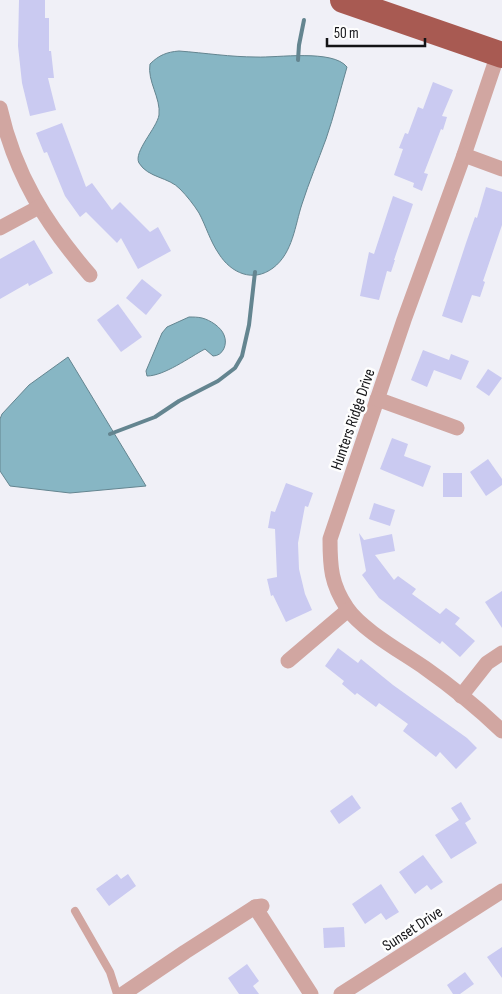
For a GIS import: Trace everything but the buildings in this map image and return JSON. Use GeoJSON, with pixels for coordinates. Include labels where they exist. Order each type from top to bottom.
{"type":"FeatureCollection","features":[{"type":"Feature","properties":{"kind":"highway"},"geometry":{"type":"LineString","coordinates":[[343,0],[500,55]]}},
{"type":"Feature","properties":{"kind":"street","name":"Hunters Ridge Drive"},"geometry":{"type":"LineString","coordinates":[[500,55],[404,320],[330,539],[330,572],[348,610],[366,627],[441,679],[502,731]]}},
{"type":"Feature","properties":{"kind":"street"},"geometry":{"type":"LineString","coordinates":[[0,108],[16,160],[39,208],[90,275]]}},
{"type":"Feature","properties":{"kind":"street"},"geometry":{"type":"LineString","coordinates":[[464,155],[502,169]]}},
{"type":"Feature","properties":{"kind":"street"},"geometry":{"type":"LineString","coordinates":[[0,228],[39,208]]}},
{"type":"Feature","properties":{"kind":"street"},"geometry":{"type":"LineString","coordinates":[[377,399],[457,428]]}},
{"type":"Feature","properties":{"kind":"street"},"geometry":{"type":"LineString","coordinates":[[288,661],[348,610]]}},
{"type":"Feature","properties":{"kind":"street"},"geometry":{"type":"LineString","coordinates":[[461,696],[487,664],[502,653]]}},
{"type":"Feature","properties":{"kind":"street","name":"Sunset Drive"},"geometry":{"type":"LineString","coordinates":[[341,994],[502,891]]}},
{"type":"Feature","properties":{"kind":"street"},"geometry":{"type":"LineString","coordinates":[[123,994],[185,952],[258,907],[311,994]]}},
{"type":"Feature","properties":{"kind":"lane"},"geometry":{"type":"LineString","coordinates":[[75,911],[110,972],[117,994]]}},
{"type":"Feature","properties":{"kind":"water"},"geometry":{"type":"Polygon","coordinates":[[[179,51],[247,57],[318,56],[340,61],[347,67],[329,130],[289,247],[280,262],[273,268],[258,275],[243,274],[224,261],[193,204],[175,185],[148,172],[139,163],[139,153],[159,115],[158,102],[150,77],[150,64],[163,54],[179,51]]]}},
{"type":"Feature","properties":{"kind":"water"},"geometry":{"type":"Polygon","coordinates":[[[189,317],[205,319],[220,329],[225,338],[222,352],[213,356],[205,349],[169,370],[147,376],[146,371],[162,333],[167,327],[189,317]]]}},
{"type":"Feature","properties":{"kind":"water"},"geometry":{"type":"Polygon","coordinates":[[[68,357],[146,486],[70,493],[10,486],[0,471],[0,419],[2,414],[29,385],[68,357]]]}},
{"type":"Feature","properties":{"kind":"waterway"},"geometry":{"type":"LineString","coordinates":[[298,60],[304,20]]}},
{"type":"Feature","properties":{"kind":"waterway"},"geometry":{"type":"LineString","coordinates":[[110,434],[155,417],[179,401],[218,381],[235,368],[242,356],[249,325],[255,272]]}}]}
